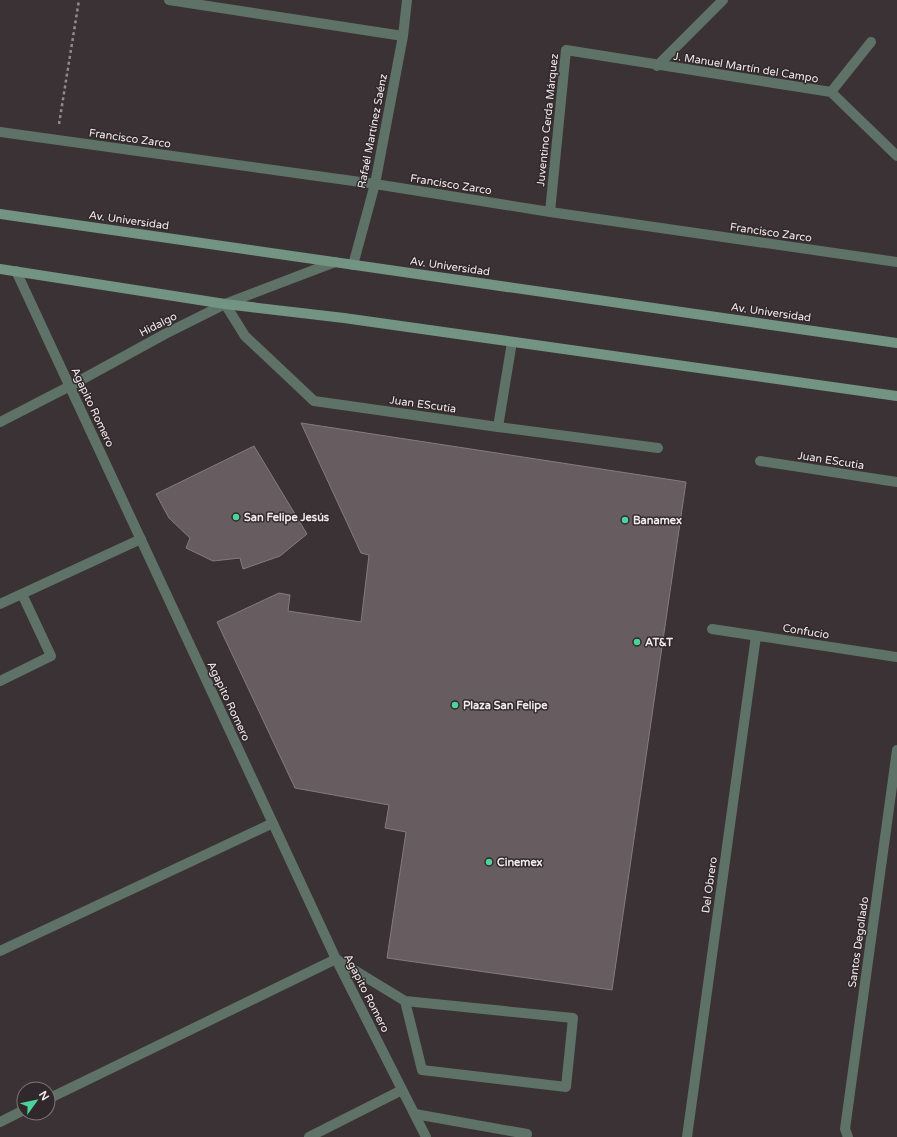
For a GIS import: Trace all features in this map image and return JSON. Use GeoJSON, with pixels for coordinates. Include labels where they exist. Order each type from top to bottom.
{"type":"FeatureCollection","features":[{"type":"Feature","properties":{"kind":"main road","name":"Av. Universidad"},"geometry":{"type":"LineString","coordinates":[[0,214],[897,343]]}},
{"type":"Feature","properties":{"kind":"main road"},"geometry":{"type":"LineString","coordinates":[[0,269],[226,304],[344,318],[897,396]]}},
{"type":"Feature","properties":{"kind":"street"},"geometry":{"type":"LineString","coordinates":[[170,0],[403,36]]}},
{"type":"Feature","properties":{"kind":"street","name":"Rafaél Martínez Saénz"},"geometry":{"type":"LineString","coordinates":[[353,265],[375,184],[403,36],[407,0]]}},
{"type":"Feature","properties":{"kind":"street"},"geometry":{"type":"LineString","coordinates":[[657,66],[723,0]]}},
{"type":"Feature","properties":{"kind":"street","name":"J. Manuel Martín del Campo"},"geometry":{"type":"LineString","coordinates":[[831,92],[871,42]]}},
{"type":"Feature","properties":{"kind":"street","name":"Juventino Cerda Márquez"},"geometry":{"type":"LineString","coordinates":[[550,212],[566,50],[657,66]]}},
{"type":"Feature","properties":{"kind":"street","name":"J. Manuel Martín del Campo"},"geometry":{"type":"LineString","coordinates":[[657,66],[831,92],[897,156]]}},
{"type":"Feature","properties":{"kind":"street","name":"Francisco Zarco"},"geometry":{"type":"LineString","coordinates":[[0,132],[375,184],[550,212],[897,262]]}},
{"type":"Feature","properties":{"kind":"street","name":"Hidalgo"},"geometry":{"type":"LineString","coordinates":[[0,422],[165,334],[226,304],[335,262]]}},
{"type":"Feature","properties":{"kind":"street","name":"Agapito Romero"},"geometry":{"type":"LineString","coordinates":[[16,271],[336,959],[426,1137]]}},
{"type":"Feature","properties":{"kind":"street","name":"Juan EScutia"},"geometry":{"type":"LineString","coordinates":[[226,304],[245,336],[314,401],[658,448]]}},
{"type":"Feature","properties":{"kind":"street"},"geometry":{"type":"LineString","coordinates":[[498,427],[512,342]]}},
{"type":"Feature","properties":{"kind":"street","name":"Juan EScutia"},"geometry":{"type":"LineString","coordinates":[[760,461],[897,482]]}},
{"type":"Feature","properties":{"kind":"street"},"geometry":{"type":"LineString","coordinates":[[0,604],[141,539]]}},
{"type":"Feature","properties":{"kind":"street"},"geometry":{"type":"LineString","coordinates":[[0,681],[51,656],[22,594]]}},
{"type":"Feature","properties":{"kind":"street","name":"Confucio"},"geometry":{"type":"LineString","coordinates":[[712,629],[897,657]]}},
{"type":"Feature","properties":{"kind":"street","name":"Del Obrero"},"geometry":{"type":"LineString","coordinates":[[687,1137],[756,636]]}},
{"type":"Feature","properties":{"kind":"street","name":"Santos Degollado"},"geometry":{"type":"LineString","coordinates":[[848,1137],[845,1129],[897,750]]}},
{"type":"Feature","properties":{"kind":"street"},"geometry":{"type":"LineString","coordinates":[[0,951],[272,823]]}},
{"type":"Feature","properties":{"kind":"street"},"geometry":{"type":"LineString","coordinates":[[56,1095],[336,959],[405,1001],[572,1018],[566,1087],[422,1070],[405,1001]]}},
{"type":"Feature","properties":{"kind":"street"},"geometry":{"type":"LineString","coordinates":[[309,1137],[402,1090]]}},
{"type":"Feature","properties":{"kind":"street"},"geometry":{"type":"LineString","coordinates":[[0,1122],[16,1114]]}},
{"type":"Feature","properties":{"kind":"street"},"geometry":{"type":"LineString","coordinates":[[415,1114],[527,1134]]}},
{"type":"Feature","properties":{"kind":"path"},"geometry":{"type":"LineString","coordinates":[[56,140],[79,0]]}},
{"type":"Feature","properties":{"kind":"building","name":"Plaza San Felipe"},"geometry":{"type":"Polygon","coordinates":[[[301,423],[686,482],[612,990],[387,958],[406,832],[385,828],[389,805],[295,788],[217,622],[279,593],[290,595],[288,611],[361,622],[369,555],[361,553],[301,423]]]}},
{"type":"Feature","properties":{"kind":"building"},"geometry":{"type":"Polygon","coordinates":[[[254,446],[307,534],[280,556],[243,569],[240,558],[213,561],[186,548],[190,538],[169,518],[156,494],[254,446]]]}},
{"type":"Feature","properties":{"kind":"place","name":"San Felipe Jesús"},"geometry":{"type":"Point","coordinates":[236,517]}},
{"type":"Feature","properties":{"kind":"place","name":"Banamex"},"geometry":{"type":"Point","coordinates":[625,520]}},
{"type":"Feature","properties":{"kind":"place","name":"AT&T"},"geometry":{"type":"Point","coordinates":[637,642]}},
{"type":"Feature","properties":{"kind":"place","name":"Plaza San Felipe"},"geometry":{"type":"Point","coordinates":[455,705]}},
{"type":"Feature","properties":{"kind":"place","name":"Cinemex"},"geometry":{"type":"Point","coordinates":[489,862]}}]}
